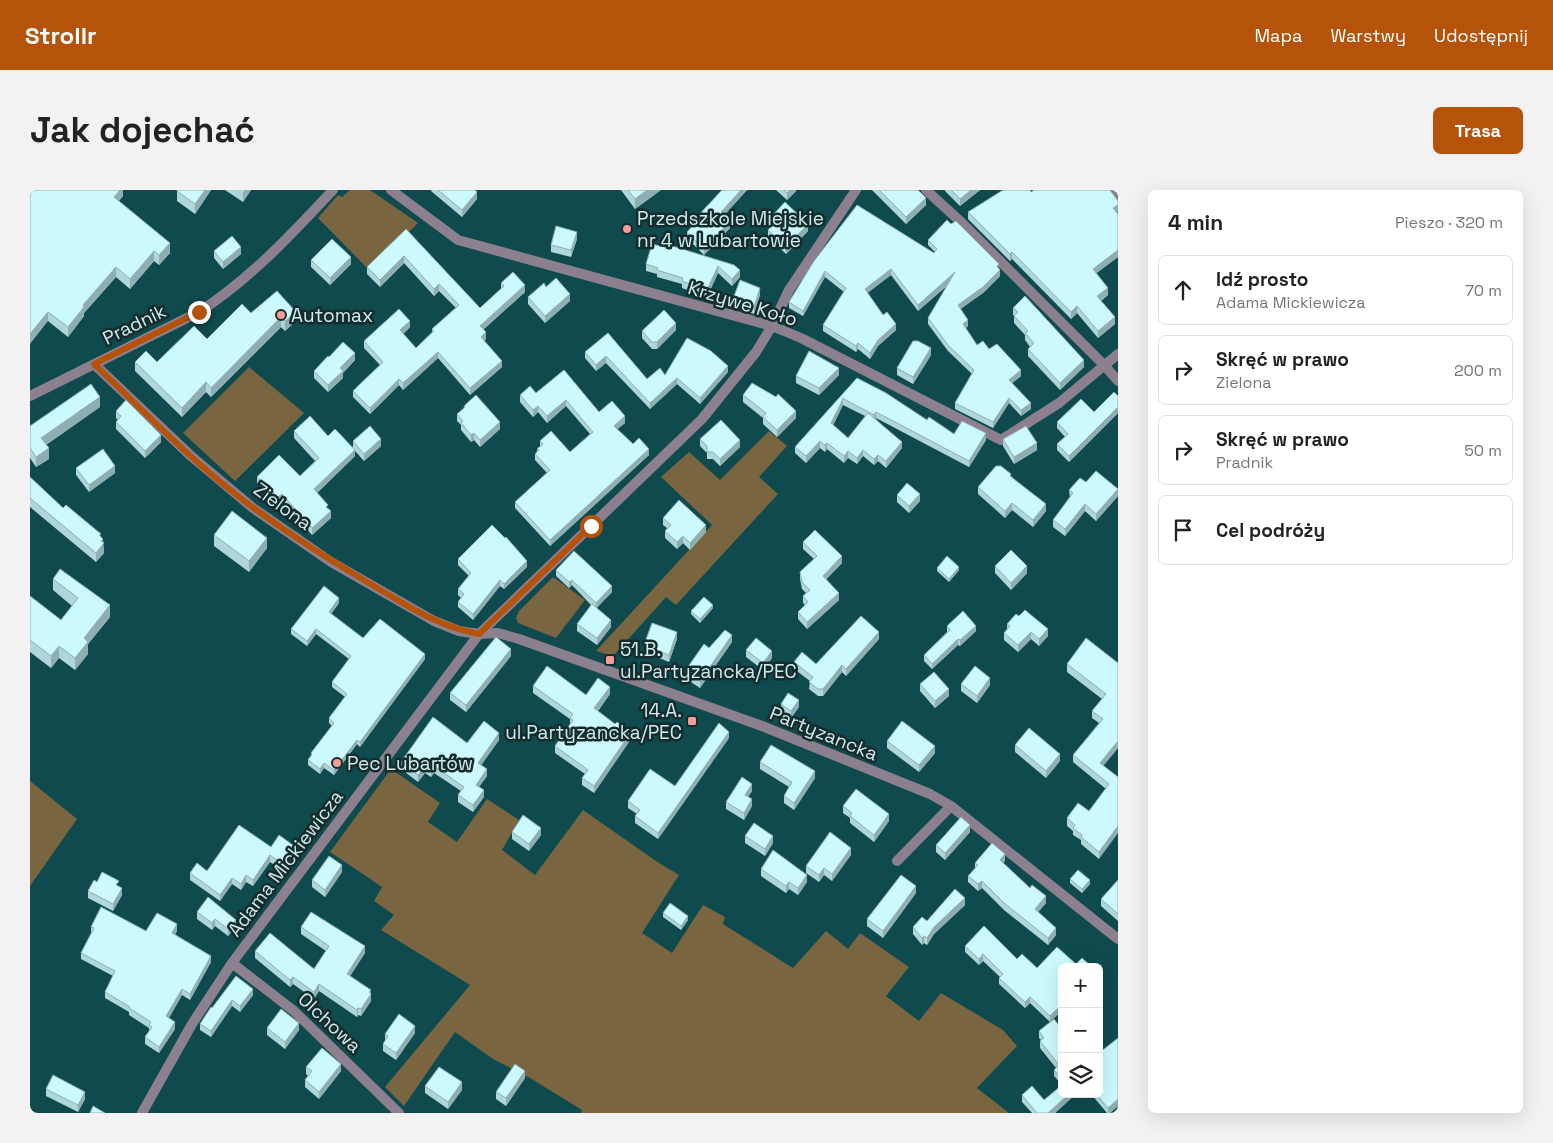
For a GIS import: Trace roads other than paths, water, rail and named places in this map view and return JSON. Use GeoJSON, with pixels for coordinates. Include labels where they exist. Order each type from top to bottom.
{"type":"FeatureCollection","features":[{"type":"Feature","properties":{"kind":"street","name":"Pradnik"},"geometry":{"type":"LineString","coordinates":[[30,396],[199,312],[222,297],[246,278],[298,228],[333,190]]}},
{"type":"Feature","properties":{"kind":"street","name":"Krzywe Koło"},"geometry":{"type":"LineString","coordinates":[[391,190],[458,240],[772,326],[801,338],[1001,440],[1059,403],[1118,354]]}},
{"type":"Feature","properties":{"kind":"street","name":"Adama Mickiewicza"},"geometry":{"type":"LineString","coordinates":[[142,1113],[192,1024],[232,963],[479,634],[702,419],[756,352],[772,326],[789,290],[856,190]]}},
{"type":"Feature","properties":{"kind":"street"},"geometry":{"type":"LineString","coordinates":[[926,190],[961,222],[1118,381]]}},
{"type":"Feature","properties":{"kind":"street"},"geometry":{"type":"LineString","coordinates":[[1113,190],[1118,197]]}},
{"type":"Feature","properties":{"kind":"street","name":"Zielona"},"geometry":{"type":"LineString","coordinates":[[94,364],[191,456],[254,508],[331,562],[434,621],[459,631],[479,634]]}},
{"type":"Feature","properties":{"kind":"street","name":"Partyzancka"},"geometry":{"type":"LineString","coordinates":[[479,634],[498,633],[519,638],[753,723],[930,794],[951,806],[1118,939]]}},
{"type":"Feature","properties":{"kind":"street"},"geometry":{"type":"LineString","coordinates":[[897,861],[951,806]]}},
{"type":"Feature","properties":{"kind":"street","name":"Olchowa"},"geometry":{"type":"LineString","coordinates":[[232,963],[294,1011],[399,1113]]}},
{"type":"Feature","properties":{"kind":"place","name":"Przedszkole Miejskie nr 4 w Lubartowie"},"geometry":{"type":"Point","coordinates":[627,229]}},
{"type":"Feature","properties":{"kind":"place","name":"Automax"},"geometry":{"type":"Point","coordinates":[281,315]}},
{"type":"Feature","properties":{"kind":"place","name":"51.B. ul.Partyzancka/PEC"},"geometry":{"type":"Point","coordinates":[610,660]}},
{"type":"Feature","properties":{"kind":"place","name":"14.A. ul.Partyzancka/PEC"},"geometry":{"type":"Point","coordinates":[692,721]}},
{"type":"Feature","properties":{"kind":"place","name":"Pec Lubartów"},"geometry":{"type":"Point","coordinates":[337,763]}}]}
